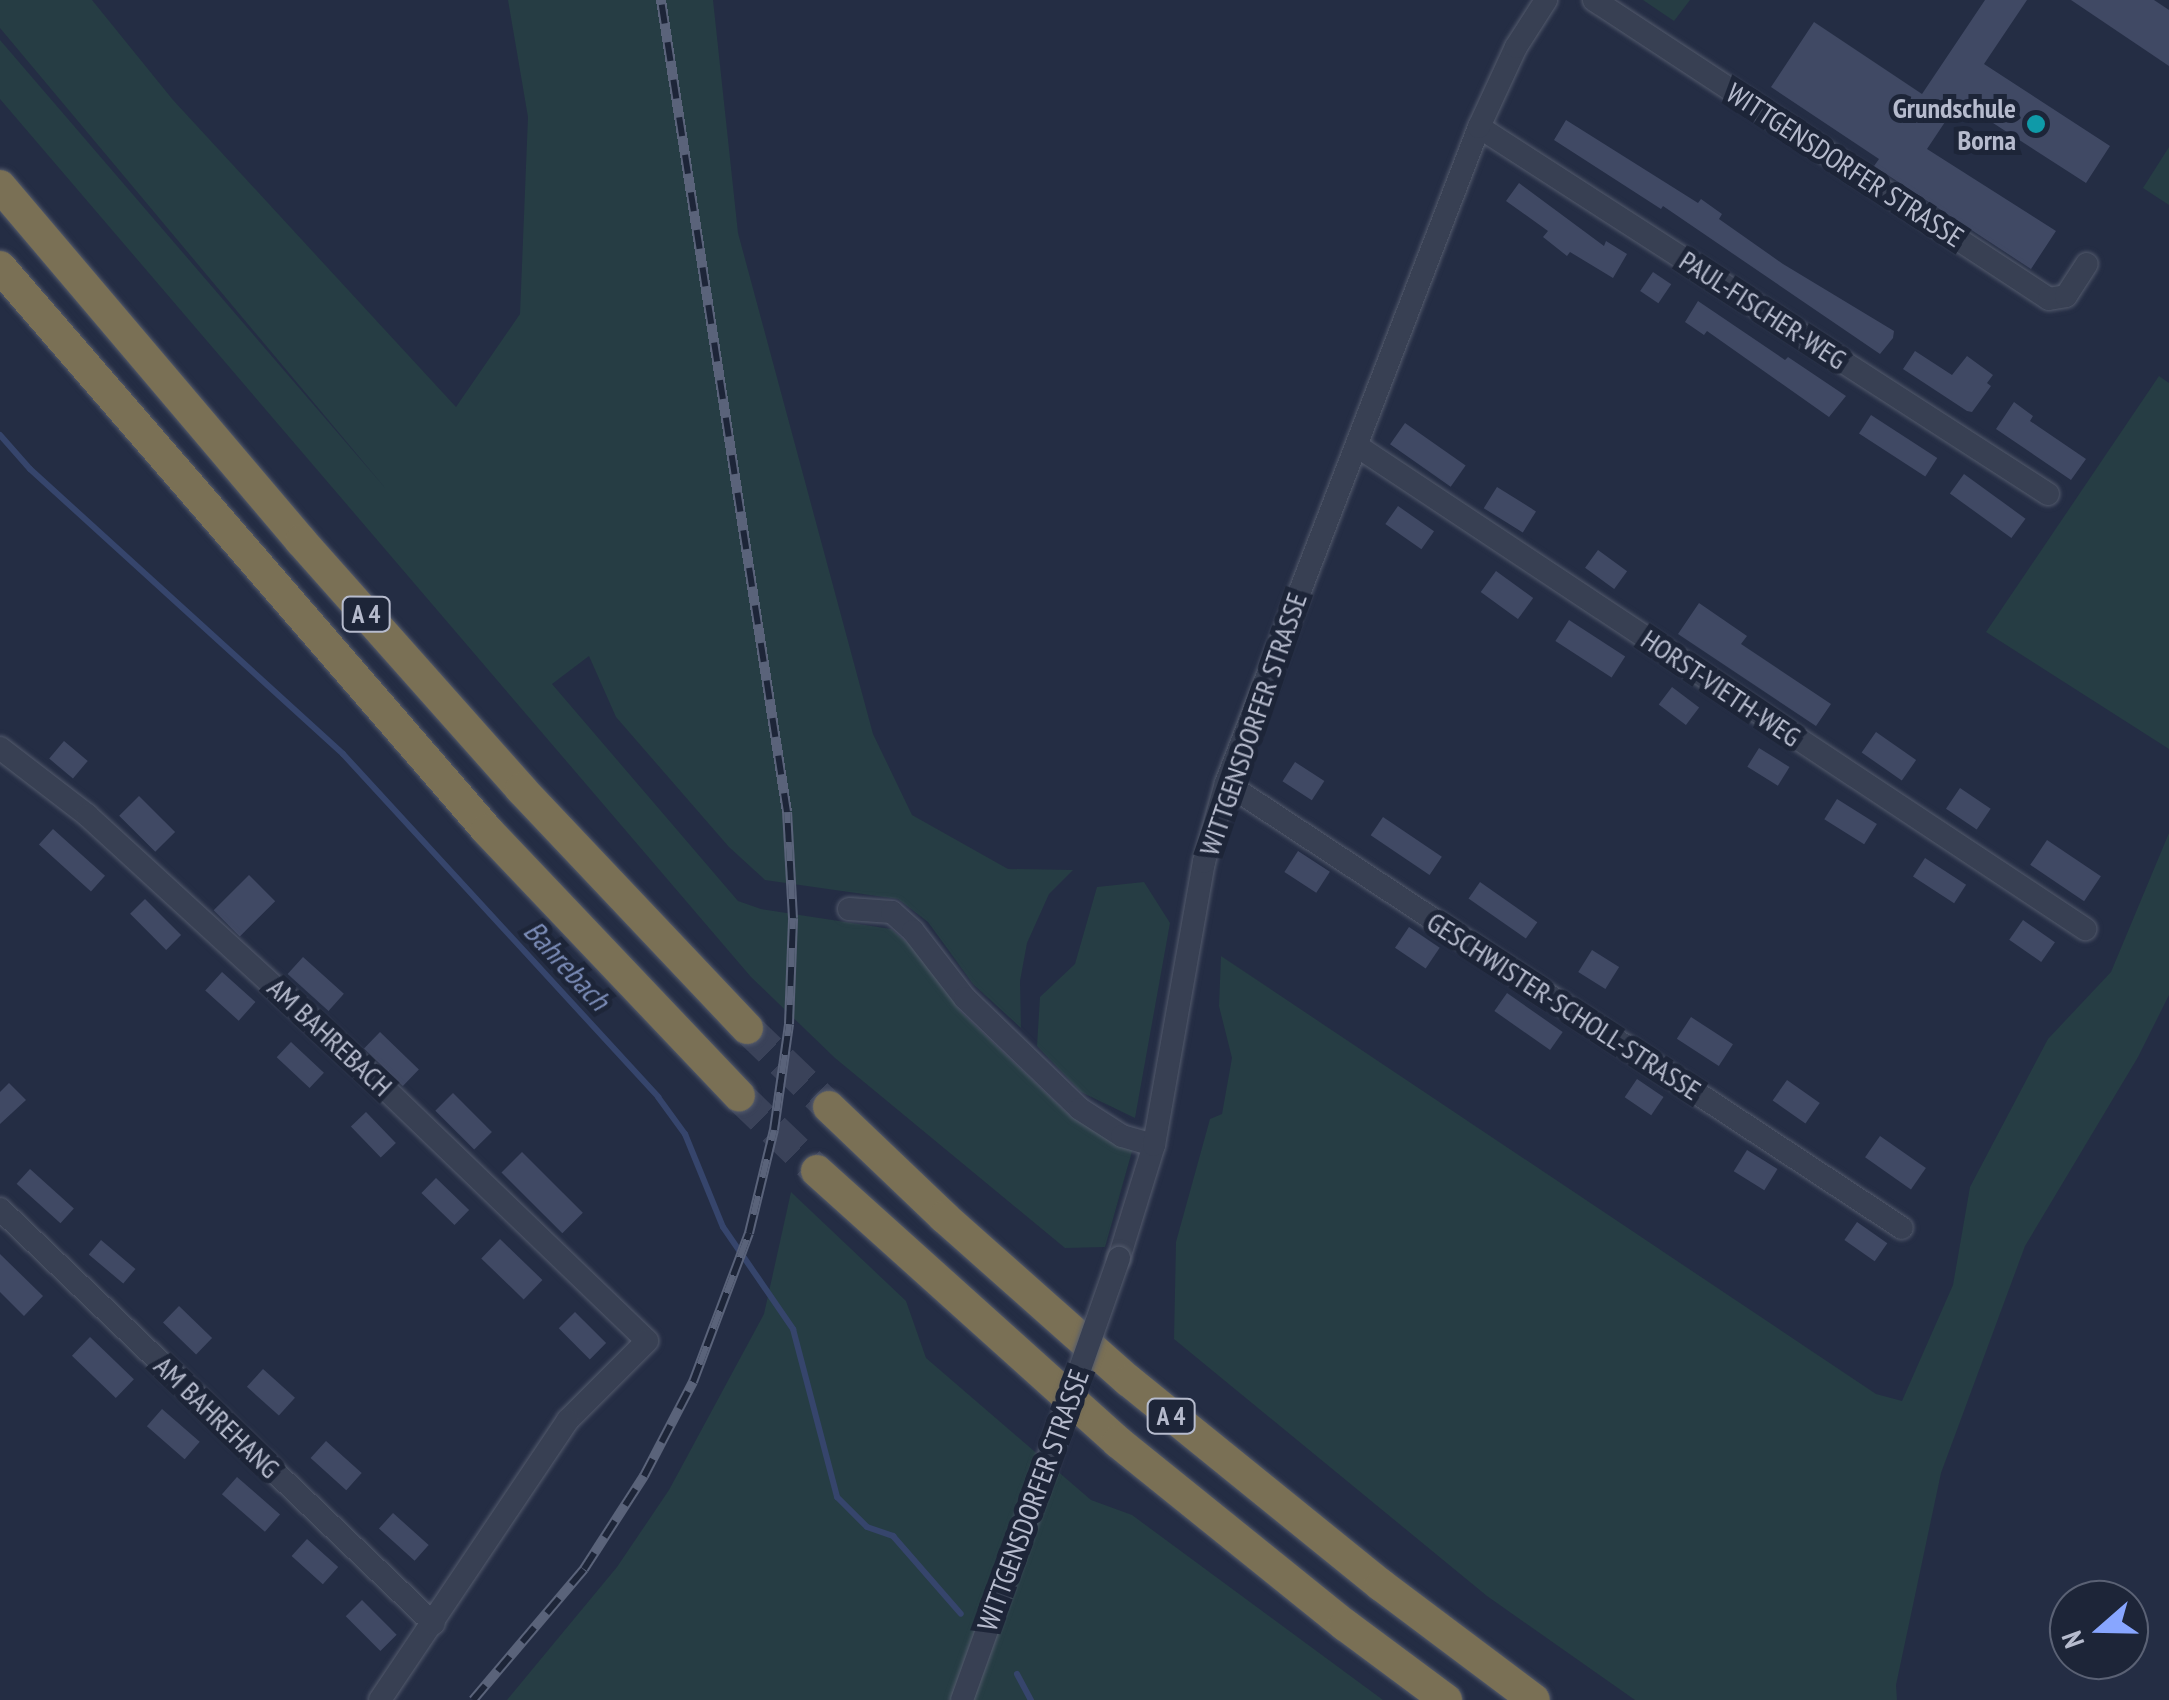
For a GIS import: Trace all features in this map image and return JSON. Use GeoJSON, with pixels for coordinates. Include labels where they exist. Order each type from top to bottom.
{"type":"FeatureCollection","features":[{"type":"Feature","properties":{"kind":"highway","name":"A 4"},"geometry":{"type":"LineString","coordinates":[[0,186],[301,542],[508,775],[748,1028]]}},
{"type":"Feature","properties":{"kind":"highway","name":"A 4"},"geometry":{"type":"LineString","coordinates":[[0,267],[487,830],[738,1096]]}},
{"type":"Feature","properties":{"kind":"highway","name":"A 4"},"geometry":{"type":"LineString","coordinates":[[829,1107],[944,1217],[1128,1381],[1381,1585],[1534,1700]]}},
{"type":"Feature","properties":{"kind":"highway","name":"A 4"},"geometry":{"type":"LineString","coordinates":[[817,1172],[1118,1442],[1345,1625],[1446,1700]]}},
{"type":"Feature","properties":{"kind":"street","name":"WITTGENSDORFER STRASSE"},"geometry":{"type":"LineString","coordinates":[[962,1700],[1154,1145],[1204,862],[1226,783],[1479,127],[1516,47],[1546,0]]}},
{"type":"Feature","properties":{"kind":"street","name":"WITTGENSDORFER STRASSE"},"geometry":{"type":"LineString","coordinates":[[1594,0],[2050,298],[2066,296],[2088,264]]}},
{"type":"Feature","properties":{"kind":"street","name":"PAUL-FISCHER-WEG"},"geometry":{"type":"LineString","coordinates":[[1479,127],[2048,494]]}},
{"type":"Feature","properties":{"kind":"street","name":"HORST-VIETH-WEG"},"geometry":{"type":"LineString","coordinates":[[1357,446],[2085,929]]}},
{"type":"Feature","properties":{"kind":"street","name":"AM BAHREBACH"},"geometry":{"type":"LineString","coordinates":[[0,748],[87,816],[330,1037],[647,1340],[568,1420],[434,1624]]}},
{"type":"Feature","properties":{"kind":"street","name":"GESCHWISTER-SCHOLL-STRASSE"},"geometry":{"type":"LineString","coordinates":[[1226,783],[1902,1228]]}},
{"type":"Feature","properties":{"kind":"street"},"geometry":{"type":"LineString","coordinates":[[849,909],[892,912],[913,930],[965,998],[1080,1109],[1122,1136],[1154,1145]]}},
{"type":"Feature","properties":{"kind":"street","name":"AM BAHREHANG"},"geometry":{"type":"LineString","coordinates":[[0,1209],[434,1624]]}},
{"type":"Feature","properties":{"kind":"street"},"geometry":{"type":"LineString","coordinates":[[380,1700],[434,1624]]}},
{"type":"Feature","properties":{"kind":"shaded area"},"geometry":{"type":"Polygon","coordinates":[[[0,0],[92,0],[173,100],[456,407],[520,314],[528,117],[508,0],[713,0],[738,233],[873,734],[912,815],[1008,869],[1073,870],[1049,894],[1027,943],[1020,981],[1021,1028],[973,984],[928,922],[898,899],[765,880],[729,847],[616,717],[589,656],[552,684],[738,901],[761,909],[891,929],[915,949],[961,1012],[1070,1116],[1133,1148],[1105,1247],[1065,1248],[835,1058],[751,977],[0,99],[0,40],[386,489],[0,28],[0,0]]]}},
{"type":"Feature","properties":{"kind":"shaded area"},"geometry":{"type":"Polygon","coordinates":[[[1643,0],[1690,0],[1674,21],[1643,0]]]}},
{"type":"Feature","properties":{"kind":"shaded area"},"geometry":{"type":"Polygon","coordinates":[[[2169,147],[2169,205],[2143,188],[2169,147]]]}},
{"type":"Feature","properties":{"kind":"shaded area"},"geometry":{"type":"Polygon","coordinates":[[[2159,376],[2169,383],[2169,749],[1986,632],[2159,376]]]}},
{"type":"Feature","properties":{"kind":"shaded area"},"geometry":{"type":"Polygon","coordinates":[[[2169,833],[2169,995],[2138,1057],[2025,1246],[1941,1473],[1896,1685],[1897,1700],[1635,1700],[1487,1596],[1174,1339],[1176,1242],[1210,1119],[1222,1114],[1232,1058],[1219,1006],[1221,956],[1876,1394],[1902,1401],[1953,1285],[1970,1187],[2048,1039],[2111,972],[2169,833]]]}},
{"type":"Feature","properties":{"kind":"shaded area"},"geometry":{"type":"Polygon","coordinates":[[[1144,882],[1170,923],[1135,1118],[1081,1092],[1037,1046],[1040,997],[1075,964],[1097,887],[1144,882]]]}},
{"type":"Feature","properties":{"kind":"shaded area"},"geometry":{"type":"Polygon","coordinates":[[[791,1192],[906,1301],[926,1358],[1091,1500],[1132,1515],[1383,1700],[507,1700],[617,1567],[669,1490],[764,1314],[791,1192]]]}},
{"type":"Feature","properties":{"kind":"building","name":"Grundschule Borna"},"geometry":{"type":"Polygon","coordinates":[[[1985,0],[2027,0],[1984,64],[2110,146],[2086,183],[1959,101],[1927,149],[2056,231],[2031,269],[1874,166],[1879,159],[1771,87],[1814,22],[1922,94],[1985,0]]]}},
{"type":"Feature","properties":{"kind":"building"},"geometry":{"type":"Polygon","coordinates":[[[2071,0],[2154,0],[2169,10],[2169,66],[2071,0]]]}},
{"type":"Feature","properties":{"kind":"building"},"geometry":{"type":"Polygon","coordinates":[[[1566,120],[1698,203],[1701,199],[1722,214],[1719,219],[1783,264],[1894,331],[1893,338],[1880,354],[1663,206],[1661,209],[1554,140],[1566,120]]]}},
{"type":"Feature","properties":{"kind":"building"},"geometry":{"type":"Polygon","coordinates":[[[1519,183],[1604,246],[1606,241],[1627,254],[1613,278],[1570,252],[1567,256],[1543,237],[1548,231],[1506,201],[1519,183]]]}},
{"type":"Feature","properties":{"kind":"building"},"geometry":{"type":"Polygon","coordinates":[[[1653,272],[1671,284],[1658,303],[1640,291],[1653,272]]]}},
{"type":"Feature","properties":{"kind":"building"},"geometry":{"type":"Polygon","coordinates":[[[1698,301],[1846,396],[1829,417],[1707,331],[1704,335],[1685,322],[1698,301]]]}},
{"type":"Feature","properties":{"kind":"building"},"geometry":{"type":"Polygon","coordinates":[[[1915,351],[1952,375],[1967,356],[1993,375],[1987,383],[1991,386],[1972,412],[1967,411],[1903,369],[1915,351]]]}},
{"type":"Feature","properties":{"kind":"building"},"geometry":{"type":"Polygon","coordinates":[[[2014,402],[2033,416],[2030,421],[2086,459],[2071,480],[1996,429],[2014,402]]]}},
{"type":"Feature","properties":{"kind":"building"},"geometry":{"type":"Polygon","coordinates":[[[1871,415],[1937,458],[1925,476],[1859,433],[1871,415]]]}},
{"type":"Feature","properties":{"kind":"building"},"geometry":{"type":"Polygon","coordinates":[[[1405,423],[1466,465],[1451,487],[1390,444],[1405,423]]]}},
{"type":"Feature","properties":{"kind":"building"},"geometry":{"type":"Polygon","coordinates":[[[1964,474],[2025,519],[2011,538],[1950,493],[1964,474]]]}},
{"type":"Feature","properties":{"kind":"building"},"geometry":{"type":"Polygon","coordinates":[[[1497,487],[1536,511],[1523,533],[1484,508],[1497,487]]]}},
{"type":"Feature","properties":{"kind":"building"},"geometry":{"type":"Polygon","coordinates":[[[1398,506],[1434,531],[1421,549],[1385,524],[1398,506]]]}},
{"type":"Feature","properties":{"kind":"building"},"geometry":{"type":"Polygon","coordinates":[[[1598,550],[1627,571],[1614,589],[1585,568],[1598,550]]]}},
{"type":"Feature","properties":{"kind":"building"},"geometry":{"type":"Polygon","coordinates":[[[1496,571],[1533,598],[1518,619],[1481,592],[1496,571]]]}},
{"type":"Feature","properties":{"kind":"building"},"geometry":{"type":"Polygon","coordinates":[[[1699,603],[1747,636],[1741,644],[1831,704],[1816,726],[1678,634],[1699,603]]]}},
{"type":"Feature","properties":{"kind":"building"},"geometry":{"type":"Polygon","coordinates":[[[1569,620],[1625,656],[1612,677],[1555,641],[1569,620]]]}},
{"type":"Feature","properties":{"kind":"building"},"geometry":{"type":"Polygon","coordinates":[[[1672,687],[1699,707],[1686,725],[1659,705],[1672,687]]]}},
{"type":"Feature","properties":{"kind":"building"},"geometry":{"type":"Polygon","coordinates":[[[1876,732],[1916,760],[1902,781],[1862,752],[1876,732]]]}},
{"type":"Feature","properties":{"kind":"building"},"geometry":{"type":"Polygon","coordinates":[[[64,741],[88,761],[73,779],[49,759],[64,741]]]}},
{"type":"Feature","properties":{"kind":"building"},"geometry":{"type":"Polygon","coordinates":[[[1759,748],[1790,767],[1778,786],[1747,767],[1759,748]]]}},
{"type":"Feature","properties":{"kind":"building"},"geometry":{"type":"Polygon","coordinates":[[[1295,762],[1324,781],[1312,800],[1282,781],[1295,762]]]}},
{"type":"Feature","properties":{"kind":"building"},"geometry":{"type":"Polygon","coordinates":[[[1960,788],[1991,809],[1977,829],[1946,809],[1960,788]]]}},
{"type":"Feature","properties":{"kind":"building"},"geometry":{"type":"Polygon","coordinates":[[[139,796],[175,832],[155,852],[119,816],[139,796]]]}},
{"type":"Feature","properties":{"kind":"building"},"geometry":{"type":"Polygon","coordinates":[[[1837,799],[1877,824],[1864,844],[1824,819],[1837,799]]]}},
{"type":"Feature","properties":{"kind":"building"},"geometry":{"type":"Polygon","coordinates":[[[1383,817],[1442,857],[1430,875],[1371,835],[1383,817]]]}},
{"type":"Feature","properties":{"kind":"building"},"geometry":{"type":"Polygon","coordinates":[[[53,829],[105,876],[91,891],[39,845],[53,829]]]}},
{"type":"Feature","properties":{"kind":"building"},"geometry":{"type":"Polygon","coordinates":[[[2047,840],[2101,876],[2084,901],[2030,865],[2047,840]]]}},
{"type":"Feature","properties":{"kind":"building"},"geometry":{"type":"Polygon","coordinates":[[[1298,851],[1330,872],[1316,893],[1284,872],[1298,851]]]}},
{"type":"Feature","properties":{"kind":"building"},"geometry":{"type":"Polygon","coordinates":[[[1925,858],[1966,885],[1954,903],[1913,876],[1925,858]]]}},
{"type":"Feature","properties":{"kind":"building"},"geometry":{"type":"Polygon","coordinates":[[[249,875],[275,901],[240,937],[214,910],[249,875]]]}},
{"type":"Feature","properties":{"kind":"building"},"geometry":{"type":"Polygon","coordinates":[[[1480,882],[1537,922],[1526,939],[1469,898],[1480,882]]]}},
{"type":"Feature","properties":{"kind":"building"},"geometry":{"type":"Polygon","coordinates":[[[145,899],[181,935],[166,950],[130,914],[145,899]]]}},
{"type":"Feature","properties":{"kind":"building"},"geometry":{"type":"Polygon","coordinates":[[[2023,920],[2055,942],[2041,962],[2009,940],[2023,920]]]}},
{"type":"Feature","properties":{"kind":"building"},"geometry":{"type":"Polygon","coordinates":[[[1409,927],[1440,948],[1426,968],[1395,948],[1409,927]]]}},
{"type":"Feature","properties":{"kind":"building"},"geometry":{"type":"Polygon","coordinates":[[[1592,950],[1619,967],[1605,989],[1578,972],[1592,950]]]}},
{"type":"Feature","properties":{"kind":"building"},"geometry":{"type":"Polygon","coordinates":[[[303,957],[344,994],[328,1011],[288,974],[303,957]]]}},
{"type":"Feature","properties":{"kind":"building"},"geometry":{"type":"Polygon","coordinates":[[[222,972],[255,1002],[239,1021],[205,991],[222,972]]]}},
{"type":"Feature","properties":{"kind":"building"},"geometry":{"type":"Polygon","coordinates":[[[1507,993],[1563,1032],[1550,1050],[1494,1011],[1507,993]]]}},
{"type":"Feature","properties":{"kind":"building"},"geometry":{"type":"Polygon","coordinates":[[[1691,1017],[1733,1044],[1719,1066],[1677,1039],[1691,1017]]]}},
{"type":"Feature","properties":{"kind":"building"},"geometry":{"type":"Polygon","coordinates":[[[380,1032],[419,1070],[403,1086],[364,1049],[380,1032]]]}},
{"type":"Feature","properties":{"kind":"building"},"geometry":{"type":"Polygon","coordinates":[[[291,1042],[324,1073],[310,1088],[277,1057],[291,1042]]]}},
{"type":"Feature","properties":{"kind":"building"},"geometry":{"type":"Polygon","coordinates":[[[1637,1079],[1664,1097],[1651,1115],[1625,1097],[1637,1079]]]}},
{"type":"Feature","properties":{"kind":"building"},"geometry":{"type":"Polygon","coordinates":[[[1787,1080],[1820,1103],[1805,1123],[1773,1100],[1787,1080]]]}},
{"type":"Feature","properties":{"kind":"building"},"geometry":{"type":"Polygon","coordinates":[[[9,1083],[26,1100],[0,1124],[0,1092],[9,1083]]]}},
{"type":"Feature","properties":{"kind":"building"},"geometry":{"type":"Polygon","coordinates":[[[453,1093],[492,1132],[474,1150],[435,1111],[453,1093]]]}},
{"type":"Feature","properties":{"kind":"building"},"geometry":{"type":"Polygon","coordinates":[[[366,1112],[396,1143],[381,1158],[351,1127],[366,1112]]]}},
{"type":"Feature","properties":{"kind":"building"},"geometry":{"type":"Polygon","coordinates":[[[1880,1136],[1926,1168],[1911,1189],[1865,1157],[1880,1136]]]}},
{"type":"Feature","properties":{"kind":"building"},"geometry":{"type":"Polygon","coordinates":[[[1747,1150],[1778,1169],[1764,1190],[1734,1171],[1747,1150]]]}},
{"type":"Feature","properties":{"kind":"building"},"geometry":{"type":"Polygon","coordinates":[[[522,1152],[583,1213],[562,1233],[501,1173],[522,1152]]]}},
{"type":"Feature","properties":{"kind":"building"},"geometry":{"type":"Polygon","coordinates":[[[30,1169],[74,1208],[60,1223],[17,1184],[30,1169]]]}},
{"type":"Feature","properties":{"kind":"building"},"geometry":{"type":"Polygon","coordinates":[[[436,1178],[469,1210],[455,1225],[421,1193],[436,1178]]]}},
{"type":"Feature","properties":{"kind":"building"},"geometry":{"type":"Polygon","coordinates":[[[1857,1222],[1887,1243],[1875,1261],[1844,1240],[1857,1222]]]}},
{"type":"Feature","properties":{"kind":"building"},"geometry":{"type":"Polygon","coordinates":[[[500,1239],[542,1280],[524,1299],[481,1258],[500,1239]]]}},
{"type":"Feature","properties":{"kind":"building"},"geometry":{"type":"Polygon","coordinates":[[[101,1240],[135,1269],[123,1283],[89,1255],[101,1240]]]}},
{"type":"Feature","properties":{"kind":"building"},"geometry":{"type":"Polygon","coordinates":[[[0,1254],[43,1296],[24,1316],[0,1292],[0,1254]]]}},
{"type":"Feature","properties":{"kind":"building"},"geometry":{"type":"Polygon","coordinates":[[[179,1306],[212,1338],[196,1354],[163,1323],[179,1306]]]}},
{"type":"Feature","properties":{"kind":"building"},"geometry":{"type":"Polygon","coordinates":[[[575,1312],[606,1343],[590,1359],[559,1328],[575,1312]]]}},
{"type":"Feature","properties":{"kind":"building"},"geometry":{"type":"Polygon","coordinates":[[[90,1337],[134,1379],[116,1398],[72,1356],[90,1337]]]}},
{"type":"Feature","properties":{"kind":"building"},"geometry":{"type":"Polygon","coordinates":[[[263,1369],[295,1398],[279,1416],[247,1387],[263,1369]]]}},
{"type":"Feature","properties":{"kind":"building"},"geometry":{"type":"Polygon","coordinates":[[[162,1409],[200,1442],[185,1459],[147,1426],[162,1409]]]}},
{"type":"Feature","properties":{"kind":"building"},"geometry":{"type":"Polygon","coordinates":[[[326,1441],[362,1473],[346,1490],[311,1458],[326,1441]]]}},
{"type":"Feature","properties":{"kind":"building"},"geometry":{"type":"Polygon","coordinates":[[[237,1477],[280,1514],[265,1532],[222,1494],[237,1477]]]}},
{"type":"Feature","properties":{"kind":"building"},"geometry":{"type":"Polygon","coordinates":[[[393,1513],[429,1545],[415,1561],[379,1529],[393,1513]]]}},
{"type":"Feature","properties":{"kind":"building"},"geometry":{"type":"Polygon","coordinates":[[[307,1539],[338,1567],[323,1584],[292,1556],[307,1539]]]}},
{"type":"Feature","properties":{"kind":"building"},"geometry":{"type":"Polygon","coordinates":[[[362,1600],[397,1635],[380,1651],[346,1616],[362,1600]]]}},
{"type":"Feature","properties":{"kind":"waterway","name":"Bahrebach"},"geometry":{"type":"LineString","coordinates":[[0,435],[30,469],[343,754],[658,1097],[685,1134],[723,1227],[793,1329],[837,1497],[867,1527],[893,1536],[961,1614]]}},
{"type":"Feature","properties":{"kind":"waterway","name":"Bahrebach"},"geometry":{"type":"LineString","coordinates":[[1017,1674],[1031,1700]]}},
{"type":"Feature","properties":{"kind":"tunnel"},"geometry":{"type":"LineString","coordinates":[[747,1028],[829,1107]]}},
{"type":"Feature","properties":{"kind":"tunnel"},"geometry":{"type":"LineString","coordinates":[[739,1096],[817,1171]]}},
{"type":"Feature","properties":{"kind":"railway"},"geometry":{"type":"LineString","coordinates":[[473,1700],[584,1569],[644,1476],[693,1382],[749,1233],[774,1130],[789,1024],[793,918],[787,812],[661,0]]}},
{"type":"Feature","properties":{"kind":"place","name":"Grundschule Borna"},"geometry":{"type":"Point","coordinates":[2036,124]}}]}
